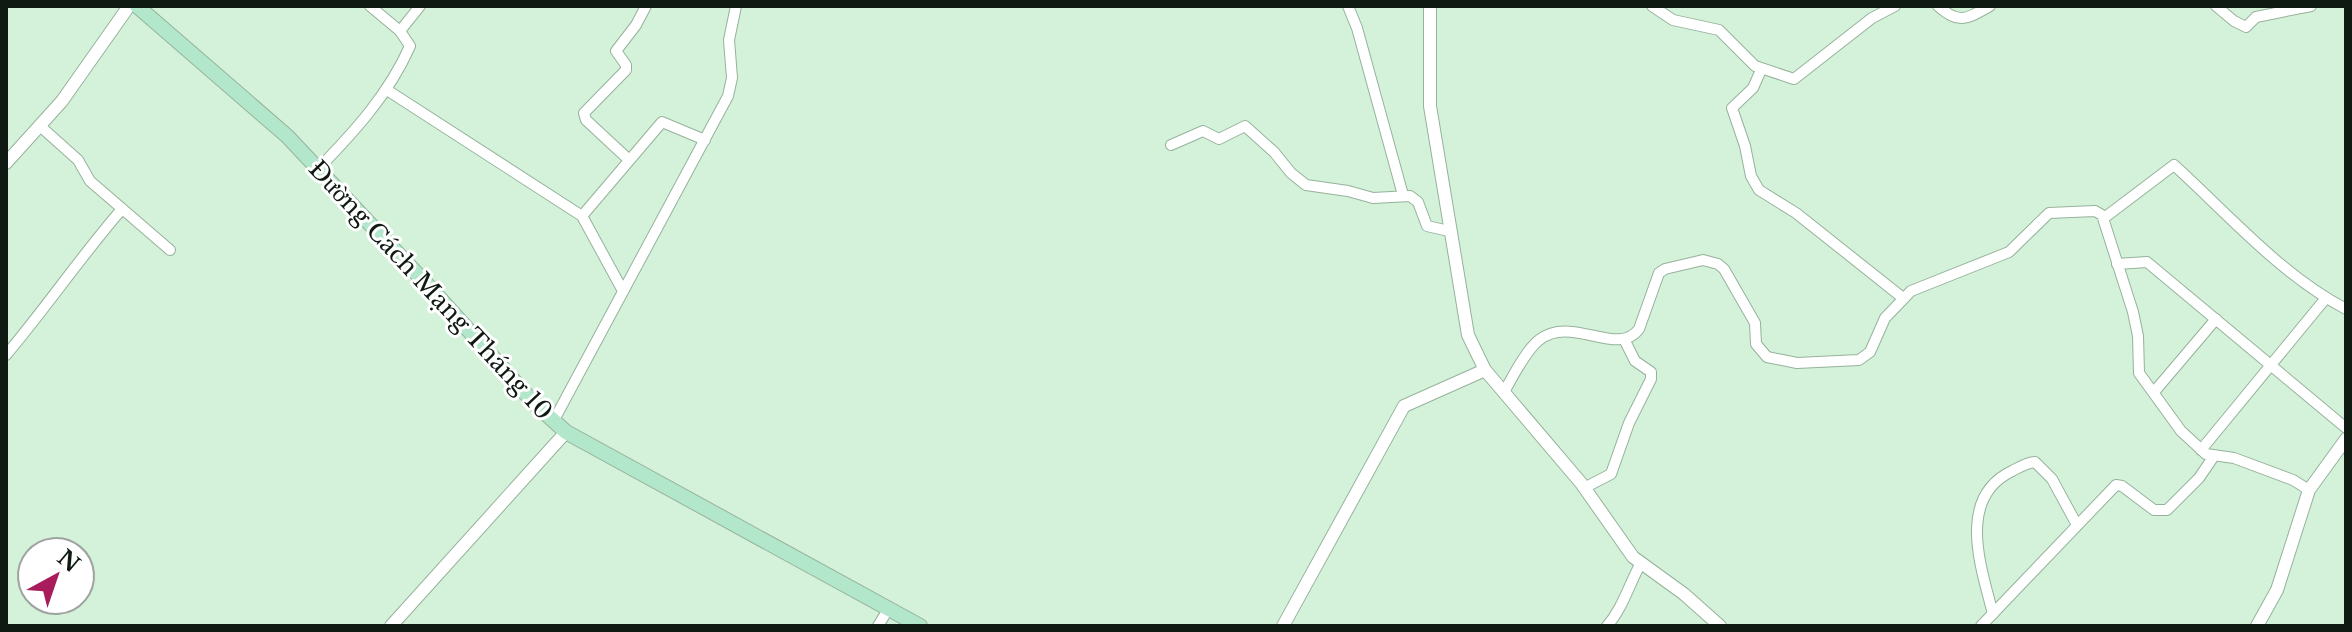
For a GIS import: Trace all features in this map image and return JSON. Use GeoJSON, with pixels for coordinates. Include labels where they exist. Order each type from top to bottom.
{"type":"FeatureCollection","features":[{"type":"Feature","properties":{"kind":"main road","name":"Đường Cách Mạng Tháng 10"},"geometry":{"type":"LineString","coordinates":[[136,6],[267,118],[560,427],[920,626]]}},
{"type":"Feature","properties":{"kind":"street"},"geometry":{"type":"LineString","coordinates":[[6,163],[62,101],[136,6]]}},
{"type":"Feature","properties":{"kind":"street"},"geometry":{"type":"LineString","coordinates":[[318,169],[355,131],[387,90],[410,46],[400,31],[370,6]]}},
{"type":"Feature","properties":{"kind":"street"},"geometry":{"type":"LineString","coordinates":[[400,31],[420,6]]}},
{"type":"Feature","properties":{"kind":"street"},"geometry":{"type":"LineString","coordinates":[[628,159],[586,120],[584,113],[626,70],[616,51],[646,6]]}},
{"type":"Feature","properties":{"kind":"street"},"geometry":{"type":"LineString","coordinates":[[391,626],[560,427],[623,291],[731,88],[729,40],[736,6]]}},
{"type":"Feature","properties":{"kind":"street"},"geometry":{"type":"LineString","coordinates":[[1348,6],[1357,28],[1403,195]]}},
{"type":"Feature","properties":{"kind":"street"},"geometry":{"type":"LineString","coordinates":[[1430,6],[1430,106],[1468,335],[1485,370],[1584,488],[1607,524],[1641,563],[1684,594],[1720,626]]}},
{"type":"Feature","properties":{"kind":"street"},"geometry":{"type":"LineString","coordinates":[[1652,6],[1673,20],[1719,30],[1761,70],[1787,79],[1800,76],[1872,18],[1895,6]]}},
{"type":"Feature","properties":{"kind":"street"},"geometry":{"type":"LineString","coordinates":[[1938,6],[1952,18],[1960,20],[1990,6]]}},
{"type":"Feature","properties":{"kind":"street"},"geometry":{"type":"LineString","coordinates":[[2216,6],[2246,27],[2256,17],[2311,6]]}},
{"type":"Feature","properties":{"kind":"street"},"geometry":{"type":"LineString","coordinates":[[1761,70],[1753,88],[1732,108],[1754,183],[1759,190],[1796,213],[1903,298]]}},
{"type":"Feature","properties":{"kind":"street"},"geometry":{"type":"LineString","coordinates":[[387,90],[582,216],[623,291]]}},
{"type":"Feature","properties":{"kind":"street"},"geometry":{"type":"LineString","coordinates":[[582,216],[662,122],[705,140]]}},
{"type":"Feature","properties":{"kind":"street"},"geometry":{"type":"LineString","coordinates":[[40,126],[78,160],[90,181],[170,250]]}},
{"type":"Feature","properties":{"kind":"street"},"geometry":{"type":"LineString","coordinates":[[1171,145],[1203,131],[1219,139],[1243,126],[1306,185],[1373,198],[1403,195],[1415,198],[1427,226],[1449,231]]}},
{"type":"Feature","properties":{"kind":"street"},"geometry":{"type":"LineString","coordinates":[[2104,218],[2174,165],[2275,257],[2326,298],[2346,309]]}},
{"type":"Feature","properties":{"kind":"street"},"geometry":{"type":"LineString","coordinates":[[6,355],[122,209]]}},
{"type":"Feature","properties":{"kind":"street"},"geometry":{"type":"LineString","coordinates":[[1504,392],[1543,337],[1576,331],[1625,341],[1633,337],[1639,329],[1659,273],[1703,260],[1711,260],[1724,269],[1755,323],[1758,349],[1773,360],[1797,363],[1859,360],[1866,357],[1880,326],[1903,298],[1919,287],[2013,249],[2049,213],[2095,211],[2104,218],[2136,328],[2139,373],[2181,431],[2201,450],[2214,456],[2245,461],[2293,480],[2309,490]]}},
{"type":"Feature","properties":{"kind":"street"},"geometry":{"type":"LineString","coordinates":[[2117,264],[2147,262],[2346,428]]}},
{"type":"Feature","properties":{"kind":"street"},"geometry":{"type":"LineString","coordinates":[[2201,450],[2326,298]]}},
{"type":"Feature","properties":{"kind":"street"},"geometry":{"type":"LineString","coordinates":[[2154,392],[2216,319]]}},
{"type":"Feature","properties":{"kind":"street"},"geometry":{"type":"LineString","coordinates":[[1584,488],[1611,474],[1625,432],[1651,379],[1651,372],[1635,361],[1625,341]]}},
{"type":"Feature","properties":{"kind":"street"},"geometry":{"type":"LineString","coordinates":[[1283,626],[1404,406],[1409,401],[1485,370]]}},
{"type":"Feature","properties":{"kind":"street"},"geometry":{"type":"LineString","coordinates":[[2257,626],[2277,590],[2309,490],[2346,439]]}},
{"type":"Feature","properties":{"kind":"street"},"geometry":{"type":"LineString","coordinates":[[1981,626],[2119,484],[2154,510],[2167,510],[2199,478],[2214,456]]}},
{"type":"Feature","properties":{"kind":"street"},"geometry":{"type":"LineString","coordinates":[[1993,614],[1977,549],[1981,500],[1990,484],[2035,462],[2052,479],[2077,525]]}},
{"type":"Feature","properties":{"kind":"street"},"geometry":{"type":"LineString","coordinates":[[1607,626],[1620,608],[1641,563]]}},
{"type":"Feature","properties":{"kind":"street"},"geometry":{"type":"LineString","coordinates":[[878,626],[889,608]]}}]}
